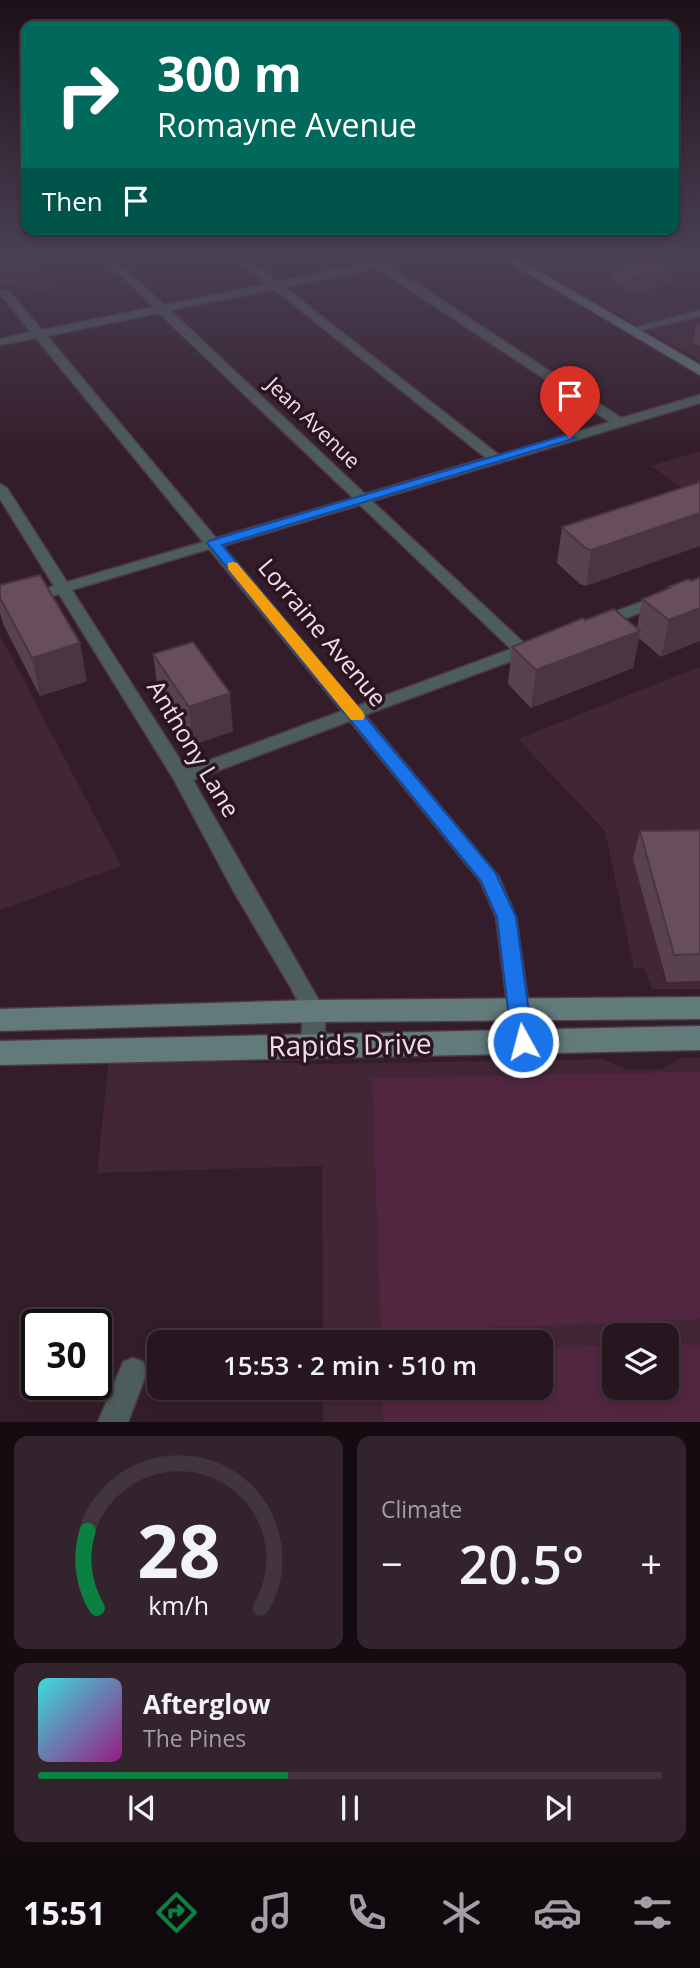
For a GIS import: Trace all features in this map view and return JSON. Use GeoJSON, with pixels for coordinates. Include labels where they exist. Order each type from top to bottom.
{"type":"FeatureCollection","features":[{"type":"Feature","properties":{"kind":"street","name":"Lorraine Avenue"},"geometry":{"type":"LineString","coordinates":[[29,321],[476,860],[496,890],[506,917],[523,1042]]}},
{"type":"Feature","properties":{"kind":"street"},"geometry":{"type":"LineString","coordinates":[[0,342],[102,321]]}},
{"type":"Feature","properties":{"kind":"street","name":"Jean Avenue"},"geometry":{"type":"LineString","coordinates":[[176,321],[522,651]]}},
{"type":"Feature","properties":{"kind":"street"},"geometry":{"type":"LineString","coordinates":[[322,321],[497,460]]}},
{"type":"Feature","properties":{"kind":"street"},"geometry":{"type":"LineString","coordinates":[[466,321],[620,423]]}},
{"type":"Feature","properties":{"kind":"street"},"geometry":{"type":"LineString","coordinates":[[617,321],[700,371]]}},
{"type":"Feature","properties":{"kind":"street"},"geometry":{"type":"LineString","coordinates":[[632,330],[667,321]]}},
{"type":"Feature","properties":{"kind":"street"},"geometry":{"type":"LineString","coordinates":[[0,607],[700,400]]}},
{"type":"Feature","properties":{"kind":"street","name":"Anthony Lane"},"geometry":{"type":"LineString","coordinates":[[0,488],[182,777],[314,1012]]}},
{"type":"Feature","properties":{"kind":"street"},"geometry":{"type":"LineString","coordinates":[[586,627],[700,585]]}},
{"type":"Feature","properties":{"kind":"street"},"geometry":{"type":"LineString","coordinates":[[182,777],[547,642]]}},
{"type":"Feature","properties":{"kind":"street","name":"Rapids Drive"},"geometry":{"type":"LineString","coordinates":[[0,1020],[314,1012],[700,1008]]}},
{"type":"Feature","properties":{"kind":"street"},"geometry":{"type":"LineString","coordinates":[[313,1046],[314,1012]]}},
{"type":"Feature","properties":{"kind":"street","name":"Rapids Drive"},"geometry":{"type":"LineString","coordinates":[[0,1053],[700,1038]]}},
{"type":"Feature","properties":{"kind":"street"},"geometry":{"type":"LineString","coordinates":[[113,1422],[133,1371]]}},
{"type":"Feature","properties":{"kind":"shaded area"},"geometry":{"type":"Polygon","coordinates":[[[632,321],[700,321],[700,361],[632,321]]]}},
{"type":"Feature","properties":{"kind":"shaded area"},"geometry":{"type":"Polygon","coordinates":[[[700,451],[700,500],[651,466],[700,451]]]}},
{"type":"Feature","properties":{"kind":"shaded area"},"geometry":{"type":"Polygon","coordinates":[[[0,635],[121,866],[0,910],[0,635]]]}},
{"type":"Feature","properties":{"kind":"shaded area"},"geometry":{"type":"Polygon","coordinates":[[[700,667],[700,989],[652,989],[644,968],[634,968],[605,831],[518,739],[700,667]]]}},
{"type":"Feature","properties":{"kind":"shaded area"},"geometry":{"type":"Polygon","coordinates":[[[681,1058],[700,1058],[700,1422],[323,1422],[323,1400],[553,1400],[553,1330],[323,1330],[322,1166],[97,1173],[109,1059],[322,1064],[602,1059],[628,1070],[662,1069],[681,1058]]]}},
{"type":"Feature","properties":{"kind":"shaded area"},"geometry":{"type":"Polygon","coordinates":[[[700,1072],[700,1319],[381,1330],[372,1078],[700,1072]]]}},
{"type":"Feature","properties":{"kind":"shaded area"},"geometry":{"type":"Polygon","coordinates":[[[679,1345],[700,1345],[700,1422],[383,1422],[382,1400],[553,1400],[553,1348],[602,1346],[602,1400],[679,1400],[679,1345]]]}},
{"type":"Feature","properties":{"kind":"building"},"geometry":{"type":"Polygon","coordinates":[[[700,482],[700,513],[591,550],[585,548],[562,527],[700,482]]]}},
{"type":"Feature","properties":{"kind":"building"},"geometry":{"type":"Polygon","coordinates":[[[40,575],[80,643],[32,658],[0,598],[0,585],[40,575]]]}},
{"type":"Feature","properties":{"kind":"building"},"geometry":{"type":"Polygon","coordinates":[[[700,577],[700,608],[669,620],[642,599],[689,579],[691,581],[700,577]]]}},
{"type":"Feature","properties":{"kind":"building"},"geometry":{"type":"Polygon","coordinates":[[[614,609],[640,631],[536,670],[512,647],[583,618],[585,620],[614,609]]]}},
{"type":"Feature","properties":{"kind":"building"},"geometry":{"type":"Polygon","coordinates":[[[193,642],[230,693],[189,707],[153,654],[193,642]]]}},
{"type":"Feature","properties":{"kind":"building"},"geometry":{"type":"Polygon","coordinates":[[[700,830],[700,954],[674,955],[640,831],[700,830]]]}},
{"type":"Feature","properties":{"kind":"slow traffic"},"geometry":{"type":"LineString","coordinates":[[233,566],[357,716]]}},
{"type":"Feature","properties":{"kind":"route"},"geometry":{"type":"LineString","coordinates":[[523,1042],[506,917],[489,877],[214,543],[570,438]]}}]}
